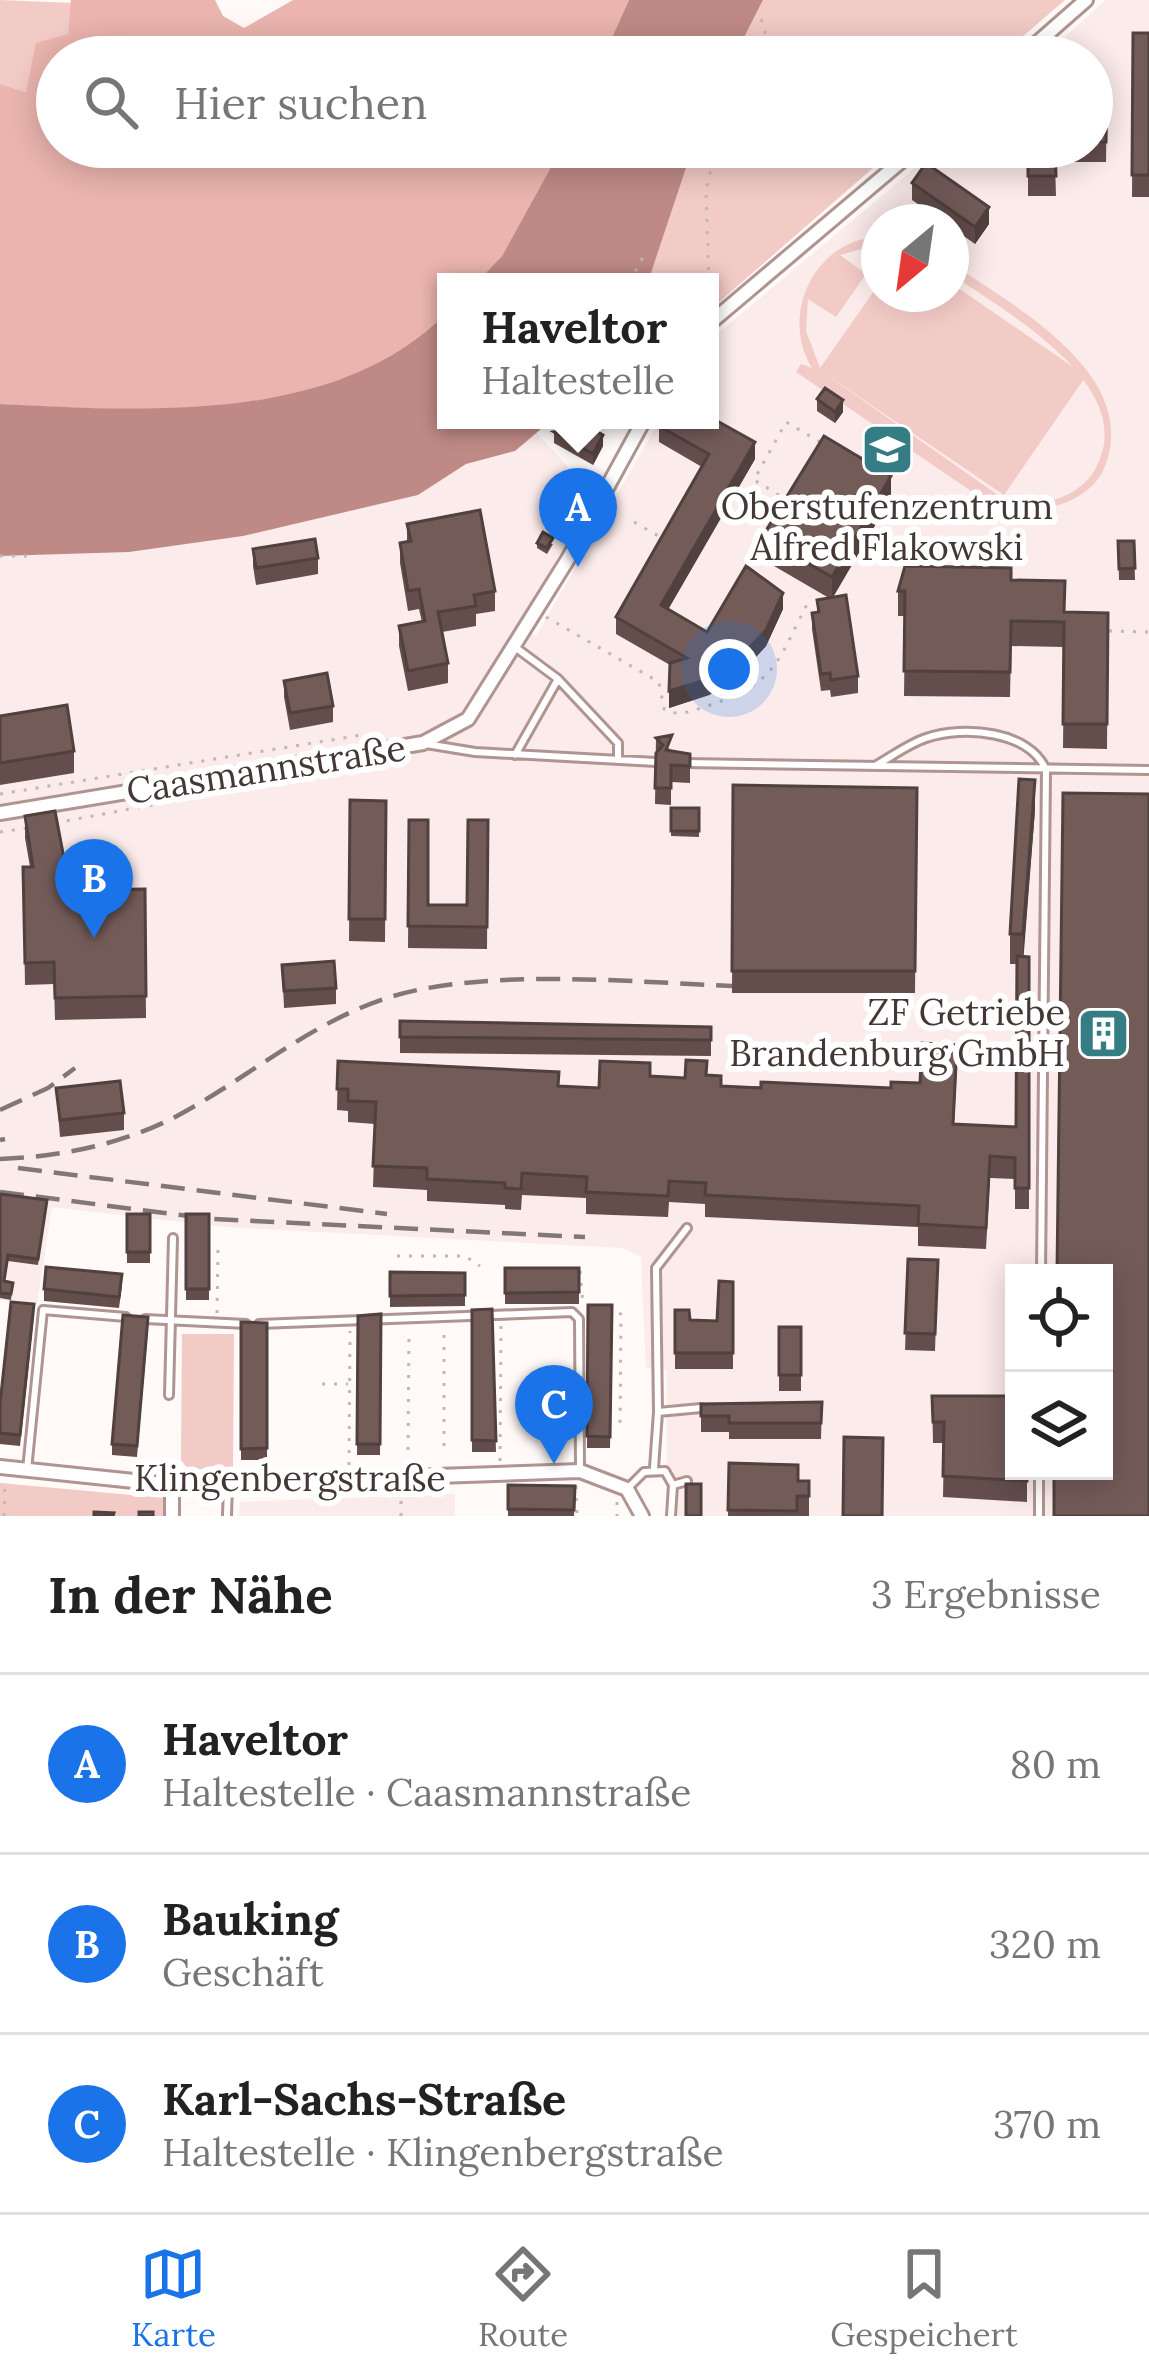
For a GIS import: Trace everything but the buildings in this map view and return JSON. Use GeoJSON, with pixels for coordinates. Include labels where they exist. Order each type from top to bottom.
{"type":"FeatureCollection","features":[{"type":"Feature","properties":{"kind":"street"},"geometry":{"type":"LineString","coordinates":[[1046,36],[1086,0]]}},
{"type":"Feature","properties":{"kind":"street"},"geometry":{"type":"LineString","coordinates":[[719,315],[892,168]]}},
{"type":"Feature","properties":{"kind":"street","name":"Caasmannstraße"},"geometry":{"type":"LineString","coordinates":[[0,813],[423,743],[467,719],[639,429]]}},
{"type":"Feature","properties":{"kind":"street","name":"Klingenbergstraße"},"geometry":{"type":"LineString","coordinates":[[0,1467],[172,1485],[578,1478]]}},
{"type":"Feature","properties":{"kind":"street"},"geometry":{"type":"LineString","coordinates":[[578,1478],[627,1489],[642,1516]]}},
{"type":"Feature","properties":{"kind":"street"},"geometry":{"type":"LineString","coordinates":[[172,1485],[172,1516]]}},
{"type":"Feature","properties":{"kind":"lane"},"geometry":{"type":"LineString","coordinates":[[514,646],[559,679],[618,742],[618,760]]}},
{"type":"Feature","properties":{"kind":"lane"},"geometry":{"type":"LineString","coordinates":[[515,754],[559,679]]}},
{"type":"Feature","properties":{"kind":"lane"},"geometry":{"type":"LineString","coordinates":[[875,766],[935,736],[1010,736],[1038,752],[1046,770],[1041,1264]]}},
{"type":"Feature","properties":{"kind":"lane"},"geometry":{"type":"LineString","coordinates":[[423,743],[656,762]]}},
{"type":"Feature","properties":{"kind":"lane"},"geometry":{"type":"LineString","coordinates":[[672,762],[1149,770]]}},
{"type":"Feature","properties":{"kind":"lane"},"geometry":{"type":"LineString","coordinates":[[627,1489],[654,1468],[656,1268],[687,1228]]}},
{"type":"Feature","properties":{"kind":"lane"},"geometry":{"type":"LineString","coordinates":[[170,1395],[173,1238]]}},
{"type":"Feature","properties":{"kind":"lane"},"geometry":{"type":"LineString","coordinates":[[27,1470],[43,1310],[217,1324],[502,1312],[579,1314],[578,1478]]}},
{"type":"Feature","properties":{"kind":"lane"},"geometry":{"type":"LineString","coordinates":[[658,1412],[701,1408]]}},
{"type":"Feature","properties":{"kind":"lane"},"geometry":{"type":"LineString","coordinates":[[654,1468],[665,1471],[673,1484],[671,1516]]}},
{"type":"Feature","properties":{"kind":"lane"},"geometry":{"type":"LineString","coordinates":[[673,1484],[687,1480]]}},
{"type":"Feature","properties":{"kind":"lane"},"geometry":{"type":"LineString","coordinates":[[1039,1516],[1040,1480]]}},
{"type":"Feature","properties":{"kind":"lane"},"geometry":{"type":"LineString","coordinates":[[227,1516],[228,1484]]}},
{"type":"Feature","properties":{"kind":"path"},"geometry":{"type":"LineString","coordinates":[[760,12],[764,36]]}},
{"type":"Feature","properties":{"kind":"path"},"geometry":{"type":"LineString","coordinates":[[709,273],[706,191],[711,168]]}},
{"type":"Feature","properties":{"kind":"path"},"geometry":{"type":"LineString","coordinates":[[634,273],[643,256]]}},
{"type":"Feature","properties":{"kind":"path"},"geometry":{"type":"LineString","coordinates":[[779,495],[754,480],[787,422],[827,446]]}},
{"type":"Feature","properties":{"kind":"path"},"geometry":{"type":"LineString","coordinates":[[634,522],[668,542]]}},
{"type":"Feature","properties":{"kind":"path"},"geometry":{"type":"LineString","coordinates":[[0,556],[28,556]]}},
{"type":"Feature","properties":{"kind":"path"},"geometry":{"type":"LineString","coordinates":[[544,616],[659,682],[664,710],[682,713],[758,686],[793,641],[811,597]]}},
{"type":"Feature","properties":{"kind":"path"},"geometry":{"type":"LineString","coordinates":[[1107,632],[1149,632]]}},
{"type":"Feature","properties":{"kind":"path"},"geometry":{"type":"LineString","coordinates":[[0,794],[368,734],[371,752]]}},
{"type":"Feature","properties":{"kind":"path"},"geometry":{"type":"LineString","coordinates":[[0,832],[277,786],[293,776]]}},
{"type":"Feature","properties":{"kind":"path"},"geometry":{"type":"LineString","coordinates":[[217,1324],[218,1248]]}},
{"type":"Feature","properties":{"kind":"path"},"geometry":{"type":"LineString","coordinates":[[397,1256],[465,1256],[480,1266]]}},
{"type":"Feature","properties":{"kind":"path"},"geometry":{"type":"LineString","coordinates":[[562,1271],[584,1270],[579,1314],[621,1314],[620,1430]]}},
{"type":"Feature","properties":{"kind":"path"},"geometry":{"type":"LineString","coordinates":[[500,1462],[502,1312]]}},
{"type":"Feature","properties":{"kind":"path"},"geometry":{"type":"LineString","coordinates":[[408,1450],[409,1316]]}},
{"type":"Feature","properties":{"kind":"path"},"geometry":{"type":"LineString","coordinates":[[444,1446],[445,1316]]}},
{"type":"Feature","properties":{"kind":"path"},"geometry":{"type":"LineString","coordinates":[[349,1467],[351,1317]]}},
{"type":"Feature","properties":{"kind":"path"},"geometry":{"type":"LineString","coordinates":[[350,1341],[358,1342]]}},
{"type":"Feature","properties":{"kind":"path"},"geometry":{"type":"LineString","coordinates":[[350,1363],[358,1363]]}},
{"type":"Feature","properties":{"kind":"path"},"geometry":{"type":"LineString","coordinates":[[322,1384],[350,1384]]}},
{"type":"Feature","properties":{"kind":"path"},"geometry":{"type":"LineString","coordinates":[[350,1409],[357,1409]]}},
{"type":"Feature","properties":{"kind":"path"},"geometry":{"type":"LineString","coordinates":[[349,1437],[357,1437]]}},
{"type":"Feature","properties":{"kind":"path"},"geometry":{"type":"LineString","coordinates":[[577,1516],[578,1478]]}},
{"type":"Feature","properties":{"kind":"path"},"geometry":{"type":"LineString","coordinates":[[4,1484],[4,1516]]}},
{"type":"Feature","properties":{"kind":"path"},"geometry":{"type":"LineString","coordinates":[[401,1489],[401,1516]]}},
{"type":"Feature","properties":{"kind":"shaded area"},"geometry":{"type":"Polygon","coordinates":[[[0,0],[74,3],[67,36],[36,36],[36,78],[26,92],[0,84],[0,0]]]}},
{"type":"Feature","properties":{"kind":"shaded area"},"geometry":{"type":"Polygon","coordinates":[[[71,0],[215,0],[223,16],[244,28],[293,0],[629,0],[613,36],[61,36],[68,34],[71,0]]]}},
{"type":"Feature","properties":{"kind":"shaded area"},"geometry":{"type":"Polygon","coordinates":[[[629,0],[763,0],[745,36],[613,36],[629,0]]]}},
{"type":"Feature","properties":{"kind":"shaded area"},"geometry":{"type":"Polygon","coordinates":[[[763,0],[1065,0],[1023,36],[745,36],[763,0]]]}},
{"type":"Feature","properties":{"kind":"shaded area"},"geometry":{"type":"Polygon","coordinates":[[[1106,0],[1149,0],[1149,1516],[666,1516],[667,1369],[646,1368],[641,1257],[623,1248],[224,1227],[52,1207],[37,1304],[0,1300],[0,556],[129,552],[243,536],[418,495],[466,464],[515,451],[536,432],[593,494],[519,626],[536,636],[655,429],[719,429],[719,332],[861,213],[861,312],[969,312],[969,204],[872,204],[915,168],[1113,168],[1113,36],[1066,36],[1106,0]]]}},
{"type":"Feature","properties":{"kind":"shaded area"},"geometry":{"type":"Polygon","coordinates":[[[36,43],[36,168],[550,168],[502,256],[486,273],[437,273],[437,320],[401,349],[350,376],[236,404],[115,409],[0,404],[0,84],[26,92],[36,43]]]}},
{"type":"Feature","properties":{"kind":"shaded area"},"geometry":{"type":"Polygon","coordinates":[[[550,168],[686,168],[651,273],[486,273],[502,256],[550,168]]]}},
{"type":"Feature","properties":{"kind":"shaded area"},"geometry":{"type":"Polygon","coordinates":[[[686,168],[873,168],[719,302],[719,273],[651,273],[686,168]]]}},
{"type":"Feature","properties":{"kind":"shaded area"},"geometry":{"type":"Polygon","coordinates":[[[861,240],[861,249],[840,255],[861,270],[861,281],[836,317],[808,299],[806,331],[820,368],[861,310],[969,312],[969,295],[1071,365],[1035,332],[969,286],[969,275],[1039,324],[1092,377],[1107,407],[1111,440],[1101,475],[1093,485],[1054,506],[1020,508],[1027,517],[1021,525],[796,372],[801,364],[812,368],[800,325],[809,283],[821,265],[861,240]],[[824,373],[1005,500],[1029,503],[1063,497],[1091,476],[1104,444],[1101,414],[1083,380],[1004,495],[824,373]]]}},
{"type":"Feature","properties":{"kind":"shaded area"},"geometry":{"type":"Polygon","coordinates":[[[437,320],[437,429],[541,429],[515,451],[466,464],[418,495],[243,536],[129,552],[0,556],[0,404],[175,408],[236,403],[295,393],[350,375],[401,349],[437,320]]]}},
{"type":"Feature","properties":{"kind":"shaded area"},"geometry":{"type":"Polygon","coordinates":[[[182,1334],[234,1334],[233,1469],[188,1469],[181,1460],[182,1334]]]}},
{"type":"Feature","properties":{"kind":"shaded area"},"geometry":{"type":"Polygon","coordinates":[[[0,1483],[164,1498],[164,1516],[0,1516],[0,1483]]]}},
{"type":"Feature","properties":{"kind":"shaded area"},"geometry":{"type":"Polygon","coordinates":[[[455,1494],[455,1516],[239,1516],[240,1502],[455,1494]]]}},
{"type":"Feature","properties":{"kind":"railway"},"geometry":{"type":"LineString","coordinates":[[0,1159],[91,1147],[157,1126],[329,1023],[384,999],[422,989],[556,979],[732,986]]}},
{"type":"Feature","properties":{"kind":"railway"},"geometry":{"type":"LineString","coordinates":[[0,1110],[48,1088],[75,1068]]}},
{"type":"Feature","properties":{"kind":"railway"},"geometry":{"type":"LineString","coordinates":[[0,1140],[5,1139]]}},
{"type":"Feature","properties":{"kind":"railway"},"geometry":{"type":"LineString","coordinates":[[18,1168],[387,1214]]}},
{"type":"Feature","properties":{"kind":"railway"},"geometry":{"type":"LineString","coordinates":[[0,1192],[212,1219],[585,1237]]}},
{"type":"Feature","properties":{"kind":"place","name":"Oberstufenzentrum Alfred Flakowski"},"geometry":{"type":"Point","coordinates":[887,450]}},
{"type":"Feature","properties":{"kind":"place","name":"Haveltor"},"geometry":{"type":"Point","coordinates":[578,567]}},
{"type":"Feature","properties":{"kind":"place","name":"Bauking"},"geometry":{"type":"Point","coordinates":[94,938]}},
{"type":"Feature","properties":{"kind":"place","name":"ZF Getriebe Brandenburg GmbH"},"geometry":{"type":"Point","coordinates":[1104,1033]}},
{"type":"Feature","properties":{"kind":"place","name":"Karl-Sachs-Straße"},"geometry":{"type":"Point","coordinates":[554,1464]}}]}
